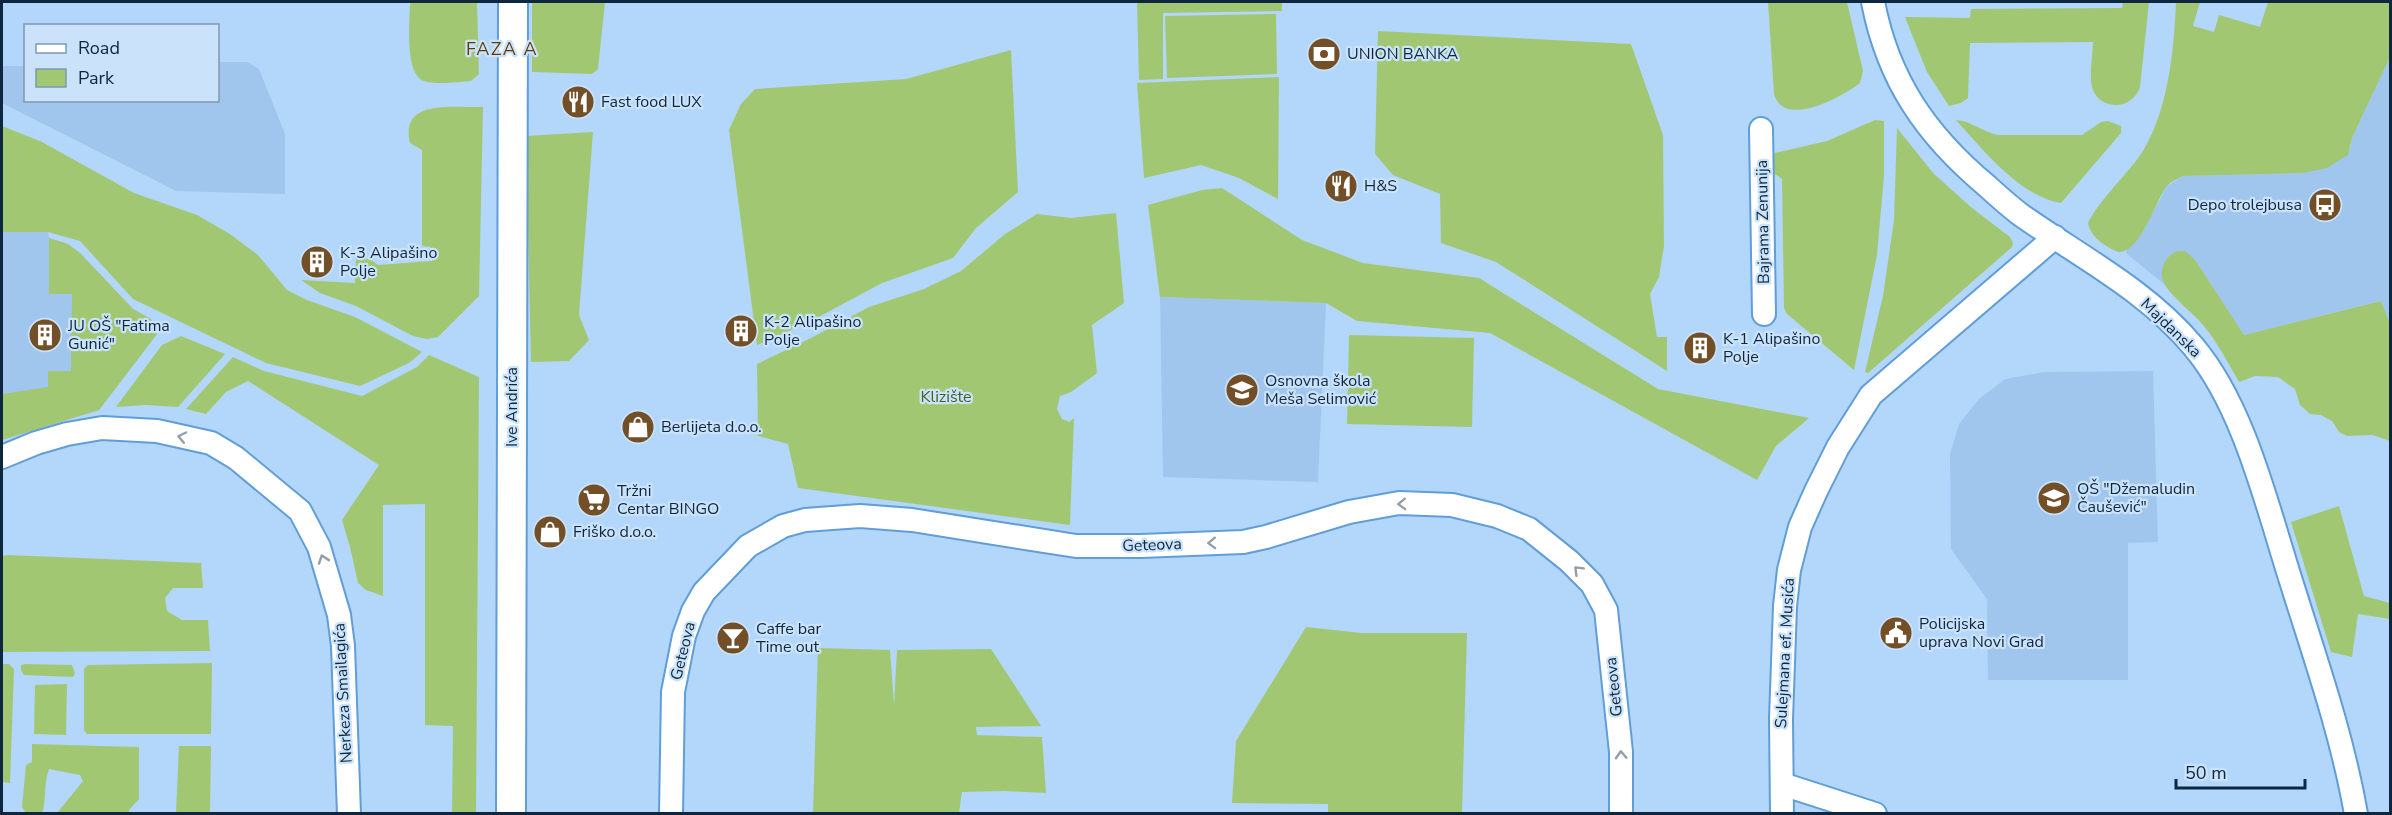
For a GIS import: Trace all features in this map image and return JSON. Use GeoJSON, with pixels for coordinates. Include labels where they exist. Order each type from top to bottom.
{"type":"FeatureCollection","features":[{"type":"Feature","properties":{"kind":"main road","name":"Ive Andrića"},"geometry":{"type":"LineString","coordinates":[[511,813],[513,2]]}},
{"type":"Feature","properties":{"kind":"street","name":"Majdanska"},"geometry":{"type":"LineString","coordinates":[[1873,2],[1891,64],[1901,87],[1920,117],[1964,167],[2020,214],[2125,285],[2164,317],[2192,344],[2215,374],[2230,403],[2246,444],[2316,656],[2349,776],[2356,813]]}},
{"type":"Feature","properties":{"kind":"street","name":"Bajrama Zenunija"},"geometry":{"type":"LineString","coordinates":[[1761,129],[1764,314]]}},
{"type":"Feature","properties":{"kind":"street","name":"Sulejmana ef. Musića"},"geometry":{"type":"LineString","coordinates":[[1782,813],[1781,719],[1785,606],[1789,570],[1800,527],[1816,490],[1838,447],[1871,395],[2055,237]]}},
{"type":"Feature","properties":{"kind":"street","name":"Nerkeza Smailagića"},"geometry":{"type":"LineString","coordinates":[[2,457],[36,443],[67,434],[102,428],[157,431],[211,443],[236,458],[300,511],[319,547],[339,615],[343,646],[349,813]]}},
{"type":"Feature","properties":{"kind":"street","name":"Geteova"},"geometry":{"type":"LineString","coordinates":[[671,813],[673,692],[684,636],[693,611],[704,592],[748,546],[783,526],[805,520],[860,516],[912,520],[1076,546],[1141,546],[1243,542],[1349,512],[1399,503],[1452,505],[1497,516],[1529,529],[1569,561],[1592,584],[1606,610],[1622,752],[1621,813]]}},
{"type":"Feature","properties":{"kind":"street"},"geometry":{"type":"LineString","coordinates":[[1782,784],[1875,813]]}},
{"type":"Feature","properties":{"kind":"shaded area"},"geometry":{"type":"Polygon","coordinates":[[[2390,57],[2390,324],[2380,301],[2244,335],[2196,261],[2164,281],[2165,285],[2127,254],[2126,250],[2142,233],[2167,186],[2183,176],[2303,173],[2350,149],[2352,138],[2390,57]]]}},
{"type":"Feature","properties":{"kind":"shaded area"},"geometry":{"type":"Polygon","coordinates":[[[219,62],[247,62],[259,69],[285,134],[285,194],[176,191],[2,103],[2,66],[24,66],[24,102],[219,102],[219,62]]]}},
{"type":"Feature","properties":{"kind":"shaded area"},"geometry":{"type":"Polygon","coordinates":[[[2,232],[48,232],[49,238],[68,244],[80,253],[133,309],[151,319],[157,334],[99,410],[2,440],[2,232]]]}},
{"type":"Feature","properties":{"kind":"shaded area","name":"Osnovna škola Meša Selimović"},"geometry":{"type":"Polygon","coordinates":[[[1160,297],[1326,303],[1318,482],[1163,477],[1160,297]]]}},
{"type":"Feature","properties":{"kind":"shaded area","name":"OŠ \"Džemaludin Čaušević\""},"geometry":{"type":"Polygon","coordinates":[[[2153,371],[2158,542],[2128,543],[2128,680],[1988,680],[1987,599],[1951,549],[1950,454],[1959,424],[1979,399],[2005,379],[2044,372],[2153,371]]]}},
{"type":"Feature","properties":{"kind":"green space"},"geometry":{"type":"Polygon","coordinates":[[[410,2],[477,2],[479,74],[471,81],[435,83],[424,81],[418,76],[411,58],[410,2]]]}},
{"type":"Feature","properties":{"kind":"green space"},"geometry":{"type":"Polygon","coordinates":[[[532,2],[605,2],[598,69],[592,74],[532,72],[532,2]]]}},
{"type":"Feature","properties":{"kind":"green space"},"geometry":{"type":"Polygon","coordinates":[[[1137,2],[1282,2],[1282,11],[1163,13],[1163,79],[1139,80],[1137,2]]]}},
{"type":"Feature","properties":{"kind":"green space"},"geometry":{"type":"Polygon","coordinates":[[[1768,2],[1847,2],[1863,71],[1860,83],[1840,96],[1814,107],[1801,110],[1789,109],[1780,104],[1774,94],[1768,2]]]}},
{"type":"Feature","properties":{"kind":"green space"},"geometry":{"type":"Polygon","coordinates":[[[2123,2],[2149,2],[2140,87],[2130,100],[2117,105],[2103,101],[2093,90],[2091,73],[2093,42],[1970,43],[1968,98],[1961,103],[1949,106],[1927,72],[1905,17],[1970,18],[1971,9],[2122,8],[2123,2]]]}},
{"type":"Feature","properties":{"kind":"green space"},"geometry":{"type":"Polygon","coordinates":[[[2176,2],[2200,2],[2193,26],[2214,32],[2219,15],[2260,27],[2268,2],[2390,2],[2390,57],[2352,138],[2348,155],[2327,168],[2303,173],[2183,176],[2167,186],[2147,225],[2134,244],[2118,252],[2095,237],[2088,223],[2105,198],[2139,157],[2157,122],[2168,82],[2176,2]]]}},
{"type":"Feature","properties":{"kind":"green space"},"geometry":{"type":"Polygon","coordinates":[[[1276,14],[1277,74],[1167,78],[1165,16],[1276,14]]]}},
{"type":"Feature","properties":{"kind":"green space"},"geometry":{"type":"Polygon","coordinates":[[[1378,31],[1631,44],[1663,135],[1664,246],[1659,277],[1650,294],[1657,337],[1667,337],[1667,371],[1496,262],[1441,243],[1440,194],[1393,175],[1375,154],[1378,31]]]}},
{"type":"Feature","properties":{"kind":"green space"},"geometry":{"type":"Polygon","coordinates":[[[1011,50],[1018,192],[976,228],[953,258],[882,283],[813,320],[757,345],[729,130],[741,104],[755,89],[906,79],[1011,50]]]}},
{"type":"Feature","properties":{"kind":"green space"},"geometry":{"type":"Polygon","coordinates":[[[1279,77],[1278,199],[1239,178],[1201,165],[1144,178],[1137,83],[1279,77]]]}},
{"type":"Feature","properties":{"kind":"green space"},"geometry":{"type":"Polygon","coordinates":[[[483,107],[479,296],[438,337],[427,339],[413,336],[356,306],[320,293],[301,280],[355,283],[356,259],[370,259],[378,265],[432,261],[431,247],[422,246],[422,150],[410,143],[409,129],[413,119],[421,112],[432,108],[483,107]]]}},
{"type":"Feature","properties":{"kind":"green space"},"geometry":{"type":"Polygon","coordinates":[[[1875,120],[1884,121],[1884,175],[1877,255],[1854,370],[1787,314],[1784,308],[1782,179],[1772,172],[1770,154],[1827,141],[1875,120]]]}},
{"type":"Feature","properties":{"kind":"green space"},"geometry":{"type":"Polygon","coordinates":[[[1956,120],[1967,122],[1998,135],[2082,135],[2101,122],[2108,121],[2121,126],[2121,133],[2061,203],[2046,199],[2017,182],[1956,120]]]}},
{"type":"Feature","properties":{"kind":"green space"},"geometry":{"type":"Polygon","coordinates":[[[2,126],[42,142],[134,193],[197,215],[230,234],[258,255],[287,290],[307,300],[355,317],[422,352],[409,363],[360,386],[266,363],[133,299],[80,241],[48,232],[2,232],[2,126]]]}},
{"type":"Feature","properties":{"kind":"green space"},"geometry":{"type":"Polygon","coordinates":[[[1897,128],[1934,174],[1972,208],[2010,237],[2013,243],[2012,247],[1868,373],[1865,372],[1883,296],[1894,220],[1897,128]]]}},
{"type":"Feature","properties":{"kind":"green space"},"geometry":{"type":"Polygon","coordinates":[[[593,132],[579,315],[589,340],[569,361],[531,362],[526,136],[593,132]]]}},
{"type":"Feature","properties":{"kind":"green space"},"geometry":{"type":"Polygon","coordinates":[[[1222,188],[1302,240],[1363,263],[1479,278],[1658,389],[1809,418],[1776,446],[1757,480],[1490,333],[1357,321],[1326,303],[1160,297],[1148,205],[1202,190],[1222,188]]]}},
{"type":"Feature","properties":{"kind":"green space","name":"Klizište"},"geometry":{"type":"Polygon","coordinates":[[[1116,213],[1124,303],[1092,325],[1097,373],[1071,392],[1060,396],[1057,409],[1062,419],[1069,422],[1074,418],[1070,525],[798,488],[788,444],[758,436],[757,364],[869,307],[924,289],[961,271],[1005,234],[1037,214],[1071,218],[1116,213]]]}},
{"type":"Feature","properties":{"kind":"green space"},"geometry":{"type":"Polygon","coordinates":[[[49,238],[68,244],[80,253],[133,309],[151,319],[157,334],[99,410],[2,440],[2,394],[48,387],[48,371],[71,371],[72,294],[49,294],[49,238]]]}},
{"type":"Feature","properties":{"kind":"green space"},"geometry":{"type":"Polygon","coordinates":[[[2178,251],[2185,251],[2196,261],[2244,335],[2381,301],[2390,324],[2390,441],[2373,435],[2347,436],[2339,432],[2332,421],[2321,415],[2310,414],[2300,405],[2295,389],[2278,377],[2255,376],[2239,382],[2223,353],[2200,321],[2165,285],[2162,270],[2169,256],[2178,251]]]}},
{"type":"Feature","properties":{"kind":"green space"},"geometry":{"type":"Polygon","coordinates":[[[1349,335],[1474,338],[1472,427],[1347,424],[1349,335]]]}},
{"type":"Feature","properties":{"kind":"green space"},"geometry":{"type":"Polygon","coordinates":[[[181,336],[225,354],[178,407],[146,405],[116,407],[162,345],[181,336]]]}},
{"type":"Feature","properties":{"kind":"green space"},"geometry":{"type":"Polygon","coordinates":[[[429,355],[479,377],[476,813],[452,813],[453,726],[425,725],[425,504],[383,505],[383,596],[366,590],[358,583],[342,520],[379,465],[248,381],[226,392],[206,414],[186,409],[233,357],[264,371],[362,396],[417,367],[429,355]]]}},
{"type":"Feature","properties":{"kind":"green space"},"geometry":{"type":"Polygon","coordinates":[[[2339,506],[2364,596],[2390,603],[2390,619],[2358,614],[2352,657],[2331,652],[2291,522],[2339,506]]]}},
{"type":"Feature","properties":{"kind":"green space"},"geometry":{"type":"Polygon","coordinates":[[[2,556],[201,563],[203,588],[173,588],[165,598],[167,611],[182,620],[208,620],[210,651],[2,652],[2,556]]]}},
{"type":"Feature","properties":{"kind":"green space"},"geometry":{"type":"Polygon","coordinates":[[[1306,627],[1362,633],[1467,633],[1462,813],[1328,814],[1328,804],[1232,803],[1236,741],[1306,627]]]}},
{"type":"Feature","properties":{"kind":"green space"},"geometry":{"type":"Polygon","coordinates":[[[818,648],[890,650],[894,705],[897,650],[991,649],[1041,726],[976,727],[977,735],[1042,737],[1046,793],[962,792],[959,813],[813,813],[818,648]]]}},
{"type":"Feature","properties":{"kind":"green space"},"geometry":{"type":"Polygon","coordinates":[[[212,663],[211,734],[87,734],[84,730],[84,669],[88,665],[212,663]]]}},
{"type":"Feature","properties":{"kind":"green space"},"geometry":{"type":"Polygon","coordinates":[[[2,664],[9,664],[14,669],[10,783],[2,782],[2,664]]]}},
{"type":"Feature","properties":{"kind":"green space"},"geometry":{"type":"Polygon","coordinates":[[[21,665],[72,665],[75,673],[73,677],[24,675],[21,665]]]}},
{"type":"Feature","properties":{"kind":"green space"},"geometry":{"type":"Polygon","coordinates":[[[67,684],[66,735],[34,734],[35,685],[67,684]]]}},
{"type":"Feature","properties":{"kind":"green space"},"geometry":{"type":"Polygon","coordinates":[[[32,744],[139,747],[139,799],[129,813],[57,813],[83,781],[80,775],[49,769],[42,813],[26,813],[22,807],[26,765],[32,762],[32,744]]]}},
{"type":"Feature","properties":{"kind":"green space"},"geometry":{"type":"Polygon","coordinates":[[[179,746],[211,746],[210,813],[176,813],[179,746]]]}},
{"type":"Feature","properties":{"kind":"place","name":"UNION BANKA"},"geometry":{"type":"Point","coordinates":[1324,54]}},
{"type":"Feature","properties":{"kind":"place","name":"Fast food LUX"},"geometry":{"type":"Point","coordinates":[578,102]}},
{"type":"Feature","properties":{"kind":"place","name":"H&S"},"geometry":{"type":"Point","coordinates":[1341,186]}},
{"type":"Feature","properties":{"kind":"place","name":"Depo trolejbusa"},"geometry":{"type":"Point","coordinates":[2325,205]}},
{"type":"Feature","properties":{"kind":"place","name":"K-3 Alipašino Polje"},"geometry":{"type":"Point","coordinates":[317,262]}},
{"type":"Feature","properties":{"kind":"place","name":"K-2 Alipašino Polje"},"geometry":{"type":"Point","coordinates":[741,331]}},
{"type":"Feature","properties":{"kind":"place","name":"JU OŠ \"Fatima Gunić\""},"geometry":{"type":"Point","coordinates":[45,335]}},
{"type":"Feature","properties":{"kind":"place","name":"K-1 Alipašino Polje"},"geometry":{"type":"Point","coordinates":[1700,348]}},
{"type":"Feature","properties":{"kind":"place","name":"Osnovna škola Meša Selimović"},"geometry":{"type":"Point","coordinates":[1242,390]}},
{"type":"Feature","properties":{"kind":"place","name":"Berlijeta d.o.o."},"geometry":{"type":"Point","coordinates":[638,427]}},
{"type":"Feature","properties":{"kind":"place","name":"OŠ \"Džemaludin Čaušević\""},"geometry":{"type":"Point","coordinates":[2054,498]}},
{"type":"Feature","properties":{"kind":"place","name":"Tržni Centar BINGO"},"geometry":{"type":"Point","coordinates":[594,500]}},
{"type":"Feature","properties":{"kind":"place","name":"Friško d.o.o."},"geometry":{"type":"Point","coordinates":[550,532]}},
{"type":"Feature","properties":{"kind":"place","name":"Policijska uprava Novi Grad"},"geometry":{"type":"Point","coordinates":[1896,633]}},
{"type":"Feature","properties":{"kind":"place","name":"Caffe bar Time out"},"geometry":{"type":"Point","coordinates":[733,638]}},
{"type":"Feature","properties":{"kind":"district","name":"FAZA A"},"geometry":{"type":"Point","coordinates":[502,49]}}]}
